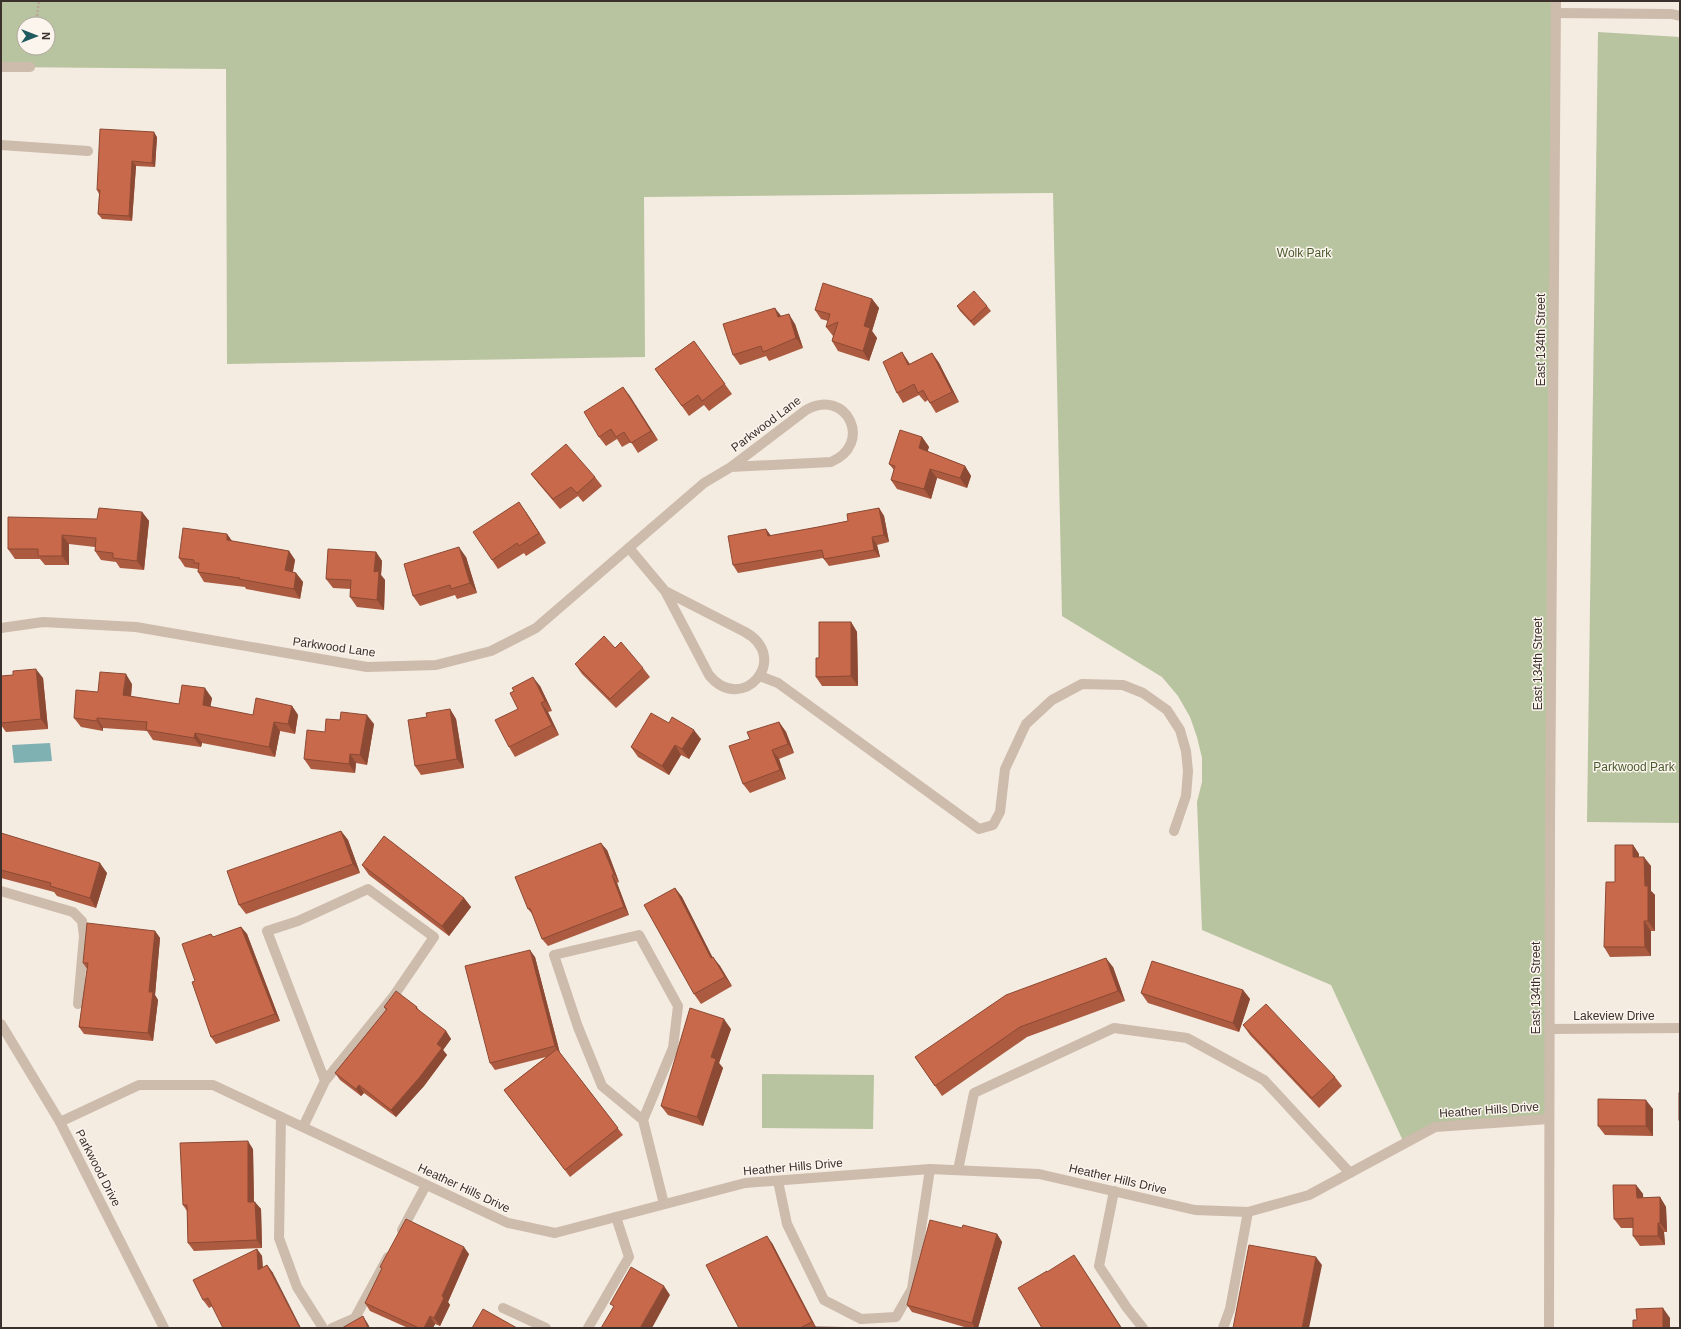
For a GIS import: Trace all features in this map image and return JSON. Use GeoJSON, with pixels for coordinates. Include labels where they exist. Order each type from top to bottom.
{"type":"FeatureCollection","features":[{"type":"Feature","properties":{"kind":"street","name":"East 134th Street"},"geometry":{"type":"LineString","coordinates":[[1549,1328],[1549,1029],[1556,1]]}},
{"type":"Feature","properties":{"kind":"street"},"geometry":{"type":"LineString","coordinates":[[1556,13],[1672,14],[1680,16]]}},
{"type":"Feature","properties":{"kind":"street"},"geometry":{"type":"LineString","coordinates":[[1,67],[30,67]]}},
{"type":"Feature","properties":{"kind":"street"},"geometry":{"type":"LineString","coordinates":[[1,145],[88,151]]}},
{"type":"Feature","properties":{"kind":"street","name":"Parkwood Lane"},"geometry":{"type":"LineString","coordinates":[[1,628],[43,622],[136,627],[367,667],[436,665],[491,651],[536,628],[704,483],[731,467],[806,410],[822,404],[831,405],[840,408],[851,422],[853,439],[850,447],[846,454],[831,462],[731,467]]}},
{"type":"Feature","properties":{"kind":"street"},"geometry":{"type":"LineString","coordinates":[[629,548],[665,591],[714,682],[726,688],[738,689],[753,683],[760,676],[765,659],[760,642],[753,636],[665,591]]}},
{"type":"Feature","properties":{"kind":"street"},"geometry":{"type":"LineString","coordinates":[[760,676],[778,683],[979,829],[993,825],[1000,812],[1005,769],[1026,724],[1052,700],[1082,684],[1123,685],[1143,693],[1167,710],[1180,730],[1186,751],[1188,771],[1186,796],[1174,831]]}},
{"type":"Feature","properties":{"kind":"street"},"geometry":{"type":"LineString","coordinates":[[303,1127],[325,1081],[392,997],[434,937],[368,889],[298,921],[267,931],[325,1081]]}},
{"type":"Feature","properties":{"kind":"street"},"geometry":{"type":"LineString","coordinates":[[1,892],[73,912],[82,921],[84,936],[78,1004]]}},
{"type":"Feature","properties":{"kind":"street"},"geometry":{"type":"LineString","coordinates":[[643,1120],[673,1048],[678,1006],[639,935],[554,955],[578,1027],[602,1086],[643,1120],[664,1204]]}},
{"type":"Feature","properties":{"kind":"street","name":"Parkwood Drive"},"geometry":{"type":"LineString","coordinates":[[1,1024],[60,1122],[164,1328]]}},
{"type":"Feature","properties":{"kind":"street"},"geometry":{"type":"LineString","coordinates":[[958,1170],[974,1093],[1114,1028],[1186,1038],[1264,1080],[1350,1173]]}},
{"type":"Feature","properties":{"kind":"street","name":"Lakeview Drive"},"geometry":{"type":"LineString","coordinates":[[1549,1029],[1680,1028]]}},
{"type":"Feature","properties":{"kind":"street","name":"Heather Hills Drive"},"geometry":{"type":"LineString","coordinates":[[60,1122],[139,1085],[213,1085],[508,1223],[555,1232],[745,1183],[930,1169],[1039,1174],[1194,1210],[1248,1212],[1309,1195],[1435,1127],[1549,1119]]}},
{"type":"Feature","properties":{"kind":"street"},"geometry":{"type":"LineString","coordinates":[[281,1117],[279,1238],[297,1287],[323,1328]]}},
{"type":"Feature","properties":{"kind":"street"},"geometry":{"type":"LineString","coordinates":[[778,1181],[787,1224],[824,1300],[861,1319],[896,1316],[912,1289],[930,1169]]}},
{"type":"Feature","properties":{"kind":"street"},"geometry":{"type":"LineString","coordinates":[[332,1328],[355,1318],[426,1185]]}},
{"type":"Feature","properties":{"kind":"street"},"geometry":{"type":"LineString","coordinates":[[1114,1191],[1099,1266],[1127,1308],[1143,1328]]}},
{"type":"Feature","properties":{"kind":"street"},"geometry":{"type":"LineString","coordinates":[[1222,1328],[1230,1309],[1248,1212]]}},
{"type":"Feature","properties":{"kind":"street"},"geometry":{"type":"LineString","coordinates":[[588,1328],[629,1257],[616,1217]]}},
{"type":"Feature","properties":{"kind":"street"},"geometry":{"type":"LineString","coordinates":[[503,1308],[546,1328]]}},
{"type":"Feature","properties":{"kind":"path"},"geometry":{"type":"LineString","coordinates":[[37,16],[39,1]]}},
{"type":"Feature","properties":{"kind":"green space","name":"Wolk Park"},"geometry":{"type":"Polygon","coordinates":[[[1,1],[1556,1],[1549,1119],[1435,1127],[1404,1143],[1331,985],[1202,930],[1197,802],[1202,782],[1202,758],[1190,717],[1178,696],[1162,677],[1062,616],[1053,193],[644,197],[645,357],[227,364],[226,69],[1,67],[1,1]]]}},
{"type":"Feature","properties":{"kind":"green space","name":"Parkwood Park"},"geometry":{"type":"Polygon","coordinates":[[[1598,32],[1680,37],[1680,823],[1587,822],[1598,32]]]}},
{"type":"Feature","properties":{"kind":"green space"},"geometry":{"type":"Polygon","coordinates":[[[762,1074],[874,1075],[873,1129],[762,1128],[762,1074]]]}},
{"type":"Feature","properties":{"kind":"water"},"geometry":{"type":"Polygon","coordinates":[[[50,743],[52,761],[14,763],[12,745],[50,743]]]}},
{"type":"Feature","properties":{"kind":"building"},"geometry":{"type":"Polygon","coordinates":[[[100,129],[154,132],[152,163],[132,161],[129,216],[98,214],[100,190],[97,190],[100,129]]]}},
{"type":"Feature","properties":{"kind":"building"},"geometry":{"type":"Polygon","coordinates":[[[823,283],[872,299],[864,326],[870,328],[863,351],[832,341],[838,322],[826,327],[830,314],[815,310],[823,283]]]}},
{"type":"Feature","properties":{"kind":"building"},"geometry":{"type":"Polygon","coordinates":[[[974,291],[987,306],[971,321],[957,306],[974,291]]]}},
{"type":"Feature","properties":{"kind":"building"},"geometry":{"type":"Polygon","coordinates":[[[775,308],[778,317],[789,314],[796,338],[763,352],[761,346],[733,355],[723,324],[775,308]]]}},
{"type":"Feature","properties":{"kind":"building"},"geometry":{"type":"Polygon","coordinates":[[[694,341],[725,384],[702,401],[698,395],[682,406],[655,369],[694,341]]]}},
{"type":"Feature","properties":{"kind":"building"},"geometry":{"type":"Polygon","coordinates":[[[902,352],[908,365],[932,353],[952,392],[930,403],[923,390],[918,393],[914,384],[897,393],[883,362],[902,352]]]}},
{"type":"Feature","properties":{"kind":"building"},"geometry":{"type":"Polygon","coordinates":[[[623,387],[651,431],[631,443],[624,432],[616,437],[611,429],[599,437],[584,412],[623,387]]]}},
{"type":"Feature","properties":{"kind":"building"},"geometry":{"type":"Polygon","coordinates":[[[900,430],[922,437],[919,448],[965,466],[960,478],[930,469],[924,489],[891,480],[895,466],[889,464],[900,430]]]}},
{"type":"Feature","properties":{"kind":"building"},"geometry":{"type":"Polygon","coordinates":[[[566,444],[595,477],[577,493],[571,487],[553,499],[531,474],[566,444]]]}},
{"type":"Feature","properties":{"kind":"building"},"geometry":{"type":"Polygon","coordinates":[[[519,502],[539,533],[519,546],[517,543],[492,560],[473,532],[519,502]]]}},
{"type":"Feature","properties":{"kind":"building"},"geometry":{"type":"Polygon","coordinates":[[[99,508],[142,512],[137,561],[113,558],[113,553],[95,551],[96,538],[62,535],[62,556],[38,556],[38,549],[8,549],[8,517],[97,519],[99,508]]]}},
{"type":"Feature","properties":{"kind":"building"},"geometry":{"type":"Polygon","coordinates":[[[879,508],[884,535],[872,537],[874,550],[824,559],[822,550],[733,565],[728,536],[766,529],[768,536],[818,527],[848,521],[847,514],[879,508]]]}},
{"type":"Feature","properties":{"kind":"building"},"geometry":{"type":"Polygon","coordinates":[[[183,528],[227,534],[227,540],[289,551],[285,570],[296,573],[294,589],[239,579],[240,578],[198,572],[199,563],[194,563],[194,560],[179,558],[183,528]]]}},
{"type":"Feature","properties":{"kind":"building"},"geometry":{"type":"Polygon","coordinates":[[[459,547],[470,583],[451,589],[450,585],[413,596],[404,564],[459,547]]]}},
{"type":"Feature","properties":{"kind":"building"},"geometry":{"type":"Polygon","coordinates":[[[328,549],[376,552],[374,572],[379,571],[377,600],[350,597],[351,580],[326,579],[328,549]]]}},
{"type":"Feature","properties":{"kind":"building"},"geometry":{"type":"Polygon","coordinates":[[[819,622],[851,622],[851,676],[816,677],[816,658],[819,658],[819,622]]]}},
{"type":"Feature","properties":{"kind":"building"},"geometry":{"type":"Polygon","coordinates":[[[604,636],[615,648],[621,642],[643,668],[610,699],[575,664],[604,636]]]}},
{"type":"Feature","properties":{"kind":"building"},"geometry":{"type":"Polygon","coordinates":[[[36,669],[41,719],[1,723],[1,676],[13,675],[13,671],[36,669]]]}},
{"type":"Feature","properties":{"kind":"building"},"geometry":{"type":"Polygon","coordinates":[[[100,672],[126,674],[123,695],[179,704],[182,685],[205,688],[203,705],[253,715],[256,698],[292,706],[288,724],[274,722],[269,747],[195,733],[194,738],[146,730],[147,722],[97,718],[97,721],[74,718],[76,690],[98,692],[100,672]]]}},
{"type":"Feature","properties":{"kind":"building"},"geometry":{"type":"Polygon","coordinates":[[[533,677],[545,701],[541,703],[552,725],[509,747],[495,720],[518,709],[510,693],[514,691],[512,688],[533,677]]]}},
{"type":"Feature","properties":{"kind":"building"},"geometry":{"type":"Polygon","coordinates":[[[450,709],[457,759],[415,766],[408,720],[427,717],[426,713],[450,709]]]}},
{"type":"Feature","properties":{"kind":"building"},"geometry":{"type":"Polygon","coordinates":[[[341,712],[367,715],[360,755],[350,754],[349,764],[304,759],[307,730],[325,732],[326,719],[340,720],[341,712]]]}},
{"type":"Feature","properties":{"kind":"building"},"geometry":{"type":"Polygon","coordinates":[[[651,713],[669,723],[672,717],[694,730],[682,749],[675,745],[662,766],[631,747],[651,713]]]}},
{"type":"Feature","properties":{"kind":"building"},"geometry":{"type":"Polygon","coordinates":[[[779,722],[788,744],[772,750],[780,770],[743,784],[729,746],[750,739],[747,732],[779,722]]]}},
{"type":"Feature","properties":{"kind":"building"},"geometry":{"type":"Polygon","coordinates":[[[341,831],[353,864],[239,905],[227,871],[341,831]]]}},
{"type":"Feature","properties":{"kind":"building"},"geometry":{"type":"Polygon","coordinates":[[[1,833],[100,863],[90,898],[50,886],[51,883],[1,870],[1,833]]]}},
{"type":"Feature","properties":{"kind":"building"},"geometry":{"type":"Polygon","coordinates":[[[384,836],[464,898],[442,926],[362,865],[384,836]]]}},
{"type":"Feature","properties":{"kind":"building"},"geometry":{"type":"Polygon","coordinates":[[[601,843],[614,874],[612,875],[624,907],[542,939],[530,908],[528,909],[515,877],[601,843]]]}},
{"type":"Feature","properties":{"kind":"building"},"geometry":{"type":"Polygon","coordinates":[[[1615,845],[1633,845],[1633,857],[1644,857],[1645,886],[1648,886],[1648,921],[1644,921],[1645,947],[1604,947],[1606,882],[1615,882],[1615,845]]]}},
{"type":"Feature","properties":{"kind":"building"},"geometry":{"type":"Polygon","coordinates":[[[675,888],[711,958],[713,957],[725,977],[694,994],[644,905],[675,888]]]}},
{"type":"Feature","properties":{"kind":"building"},"geometry":{"type":"Polygon","coordinates":[[[87,923],[155,931],[149,992],[153,992],[148,1033],[79,1027],[88,963],[83,963],[87,923]]]}},
{"type":"Feature","properties":{"kind":"building"},"geometry":{"type":"Polygon","coordinates":[[[241,927],[275,1014],[211,1037],[192,982],[195,981],[182,944],[211,934],[213,937],[241,927]]]}},
{"type":"Feature","properties":{"kind":"building"},"geometry":{"type":"Polygon","coordinates":[[[530,950],[555,1046],[490,1063],[465,966],[530,950]]]}},
{"type":"Feature","properties":{"kind":"building"},"geometry":{"type":"Polygon","coordinates":[[[1106,958],[1118,991],[1020,1027],[935,1086],[915,1057],[1006,995],[1106,958]]]}},
{"type":"Feature","properties":{"kind":"building"},"geometry":{"type":"Polygon","coordinates":[[[1152,961],[1243,990],[1233,1023],[1141,993],[1152,961]]]}},
{"type":"Feature","properties":{"kind":"building"},"geometry":{"type":"Polygon","coordinates":[[[396,991],[446,1031],[437,1044],[442,1048],[419,1078],[391,1110],[359,1085],[356,1089],[335,1073],[387,1009],[384,1007],[396,991]]]}},
{"type":"Feature","properties":{"kind":"building"},"geometry":{"type":"Polygon","coordinates":[[[1266,1004],[1335,1077],[1312,1098],[1243,1025],[1266,1004]]]}},
{"type":"Feature","properties":{"kind":"building"},"geometry":{"type":"Polygon","coordinates":[[[690,1008],[724,1019],[711,1057],[716,1059],[697,1117],[661,1106],[690,1008]]]}},
{"type":"Feature","properties":{"kind":"building"},"geometry":{"type":"Polygon","coordinates":[[[557,1049],[618,1128],[565,1170],[504,1090],[557,1049]]]}},
{"type":"Feature","properties":{"kind":"building"},"geometry":{"type":"Polygon","coordinates":[[[1680,1093],[1680,1120],[1679,1120],[1680,1093]]]}},
{"type":"Feature","properties":{"kind":"building"},"geometry":{"type":"Polygon","coordinates":[[[1598,1099],[1646,1100],[1646,1126],[1598,1126],[1598,1099]]]}},
{"type":"Feature","properties":{"kind":"building"},"geometry":{"type":"Polygon","coordinates":[[[248,1141],[248,1202],[255,1202],[257,1240],[188,1243],[187,1205],[183,1205],[180,1143],[248,1141]]]}},
{"type":"Feature","properties":{"kind":"building"},"geometry":{"type":"Polygon","coordinates":[[[1613,1185],[1636,1185],[1637,1198],[1660,1197],[1660,1223],[1658,1223],[1658,1236],[1633,1236],[1633,1218],[1614,1219],[1613,1185]]]}},
{"type":"Feature","properties":{"kind":"building"},"geometry":{"type":"Polygon","coordinates":[[[406,1219],[464,1247],[442,1296],[444,1298],[434,1318],[430,1316],[424,1328],[419,1328],[365,1303],[382,1268],[380,1267],[406,1219]]]}},
{"type":"Feature","properties":{"kind":"building"},"geometry":{"type":"Polygon","coordinates":[[[930,1220],[962,1228],[963,1225],[997,1234],[972,1323],[907,1305],[930,1220]]]}},
{"type":"Feature","properties":{"kind":"building"},"geometry":{"type":"Polygon","coordinates":[[[767,1236],[812,1322],[800,1328],[739,1328],[706,1265],[767,1236]]]}},
{"type":"Feature","properties":{"kind":"building"},"geometry":{"type":"Polygon","coordinates":[[[1249,1245],[1316,1257],[1302,1328],[1233,1328],[1249,1245]]]}},
{"type":"Feature","properties":{"kind":"building"},"geometry":{"type":"Polygon","coordinates":[[[257,1249],[258,1270],[267,1265],[300,1328],[223,1328],[208,1298],[203,1300],[193,1280],[257,1249]]]}},
{"type":"Feature","properties":{"kind":"building"},"geometry":{"type":"Polygon","coordinates":[[[1074,1255],[1121,1328],[1042,1328],[1018,1288],[1074,1255]]]}},
{"type":"Feature","properties":{"kind":"building"},"geometry":{"type":"Polygon","coordinates":[[[631,1267],[664,1286],[640,1328],[601,1328],[614,1306],[610,1304],[631,1267]]]}},
{"type":"Feature","properties":{"kind":"building"},"geometry":{"type":"Polygon","coordinates":[[[1663,1308],[1663,1328],[1633,1328],[1633,1320],[1637,1320],[1636,1309],[1663,1308]]]}},
{"type":"Feature","properties":{"kind":"building"},"geometry":{"type":"Polygon","coordinates":[[[483,1309],[517,1328],[472,1328],[483,1309]]]}},
{"type":"Feature","properties":{"kind":"building"},"geometry":{"type":"Polygon","coordinates":[[[363,1316],[368,1328],[342,1328],[363,1316]]]}},
{"type":"Feature","properties":{"kind":"building"},"geometry":{"type":"Polygon","coordinates":[[[813,1327],[876,1328],[813,1328],[813,1327]]]}}]}
